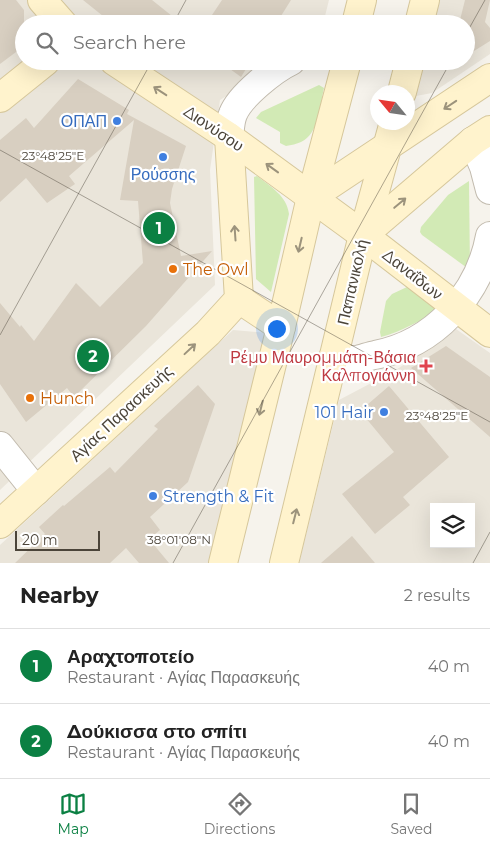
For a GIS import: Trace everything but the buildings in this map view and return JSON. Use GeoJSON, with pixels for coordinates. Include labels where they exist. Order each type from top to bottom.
{"type":"FeatureCollection","features":[{"type":"Feature","properties":{"kind":"main road"},"geometry":{"type":"LineString","coordinates":[[42,0],[56,15]]}},
{"type":"Feature","properties":{"kind":"main road"},"geometry":{"type":"LineString","coordinates":[[421,15],[425,0]]}},
{"type":"Feature","properties":{"kind":"main road"},"geometry":{"type":"LineString","coordinates":[[0,98],[35,70]]}},
{"type":"Feature","properties":{"kind":"main road","name":"Διονύσου"},"geometry":{"type":"LineString","coordinates":[[128,70],[230,138],[311,197]]}},
{"type":"Feature","properties":{"kind":"main road"},"geometry":{"type":"LineString","coordinates":[[223,563],[282,327],[311,197],[345,70]]}},
{"type":"Feature","properties":{"kind":"main road"},"geometry":{"type":"LineString","coordinates":[[404,85],[408,70]]}},
{"type":"Feature","properties":{"kind":"main road"},"geometry":{"type":"LineString","coordinates":[[311,197],[391,135],[490,78]]}},
{"type":"Feature","properties":{"kind":"main road","name":"Παπανικολή"},"geometry":{"type":"LineString","coordinates":[[284,563],[363,235],[391,135]]}},
{"type":"Feature","properties":{"kind":"main road"},"geometry":{"type":"LineString","coordinates":[[363,235],[482,135]]}},
{"type":"Feature","properties":{"kind":"main road"},"geometry":{"type":"LineString","coordinates":[[230,138],[239,299],[282,327]]}},
{"type":"Feature","properties":{"kind":"main road","name":"Δαναΐδων"},"geometry":{"type":"LineString","coordinates":[[311,197],[490,333]]}},
{"type":"Feature","properties":{"kind":"main road","name":"Αγίας Παρασκευής"},"geometry":{"type":"LineString","coordinates":[[0,524],[208,333],[239,299]]}},
{"type":"Feature","properties":{"kind":"street"},"geometry":{"type":"LineString","coordinates":[[230,138],[233,114],[248,94],[266,76],[276,70]]}},
{"type":"Feature","properties":{"kind":"street"},"geometry":{"type":"LineString","coordinates":[[482,135],[484,167],[490,190]]}},
{"type":"Feature","properties":{"kind":"street"},"geometry":{"type":"LineString","coordinates":[[334,356],[354,361],[394,350],[430,332],[457,308],[477,277],[490,236]]}},
{"type":"Feature","properties":{"kind":"street"},"geometry":{"type":"LineString","coordinates":[[0,446],[36,491]]}},
{"type":"Feature","properties":{"kind":"shaded area"},"geometry":{"type":"Polygon","coordinates":[[[0,0],[329,0],[325,15],[15,15],[15,70],[268,70],[220,100],[210,170],[215,285],[0,490],[0,0]]]}},
{"type":"Feature","properties":{"kind":"shaded area"},"geometry":{"type":"Polygon","coordinates":[[[431,0],[490,0],[490,54],[475,64],[475,15],[428,15],[431,0]]]}},
{"type":"Feature","properties":{"kind":"shaded area"},"geometry":{"type":"Polygon","coordinates":[[[417,70],[466,70],[432,93],[416,96],[417,70]]]}},
{"type":"Feature","properties":{"kind":"shaded area"},"geometry":{"type":"Polygon","coordinates":[[[456,329],[490,353],[490,563],[299,563],[339,400],[396,370],[456,329]]]}},
{"type":"Feature","properties":{"kind":"shaded area"},"geometry":{"type":"Polygon","coordinates":[[[233,330],[268,333],[211,563],[0,563],[0,545],[233,330]]]}},
{"type":"Feature","properties":{"kind":"green space"},"geometry":{"type":"Polygon","coordinates":[[[319,85],[324,88],[318,118],[312,133],[301,142],[286,146],[280,143],[280,132],[256,118],[261,112],[319,85]]]}},
{"type":"Feature","properties":{"kind":"green space"},"geometry":{"type":"Polygon","coordinates":[[[257,176],[282,197],[289,214],[271,292],[256,279],[254,177],[257,176]]]}},
{"type":"Feature","properties":{"kind":"green space"},"geometry":{"type":"Polygon","coordinates":[[[469,181],[470,270],[420,232],[421,227],[448,195],[469,181]]]}},
{"type":"Feature","properties":{"kind":"green space"},"geometry":{"type":"Polygon","coordinates":[[[407,287],[427,300],[440,312],[381,337],[380,332],[386,301],[392,294],[407,287]]]}},
{"type":"Feature","properties":{"kind":"place","name":"ΟΠΑΠ"},"geometry":{"type":"Point","coordinates":[117,121]}},
{"type":"Feature","properties":{"kind":"place","name":"Ρούσσης"},"geometry":{"type":"Point","coordinates":[163,157]}},
{"type":"Feature","properties":{"kind":"place","name":"Αραχτοποτείο"},"geometry":{"type":"Point","coordinates":[159,228]}},
{"type":"Feature","properties":{"kind":"place","name":"The Owl"},"geometry":{"type":"Point","coordinates":[173,269]}},
{"type":"Feature","properties":{"kind":"place","name":"Δούκισσα στο σπίτι"},"geometry":{"type":"Point","coordinates":[93,356]}},
{"type":"Feature","properties":{"kind":"place","name":"Ρέμυ Μαυρομμάτη-Βάσια Καλπογιάννη"},"geometry":{"type":"Point","coordinates":[426,366]}},
{"type":"Feature","properties":{"kind":"place","name":"Hunch"},"geometry":{"type":"Point","coordinates":[30,398]}},
{"type":"Feature","properties":{"kind":"place","name":"101 Hair"},"geometry":{"type":"Point","coordinates":[384,412]}},
{"type":"Feature","properties":{"kind":"place","name":"Strength & Fit"},"geometry":{"type":"Point","coordinates":[153,496]}}]}
